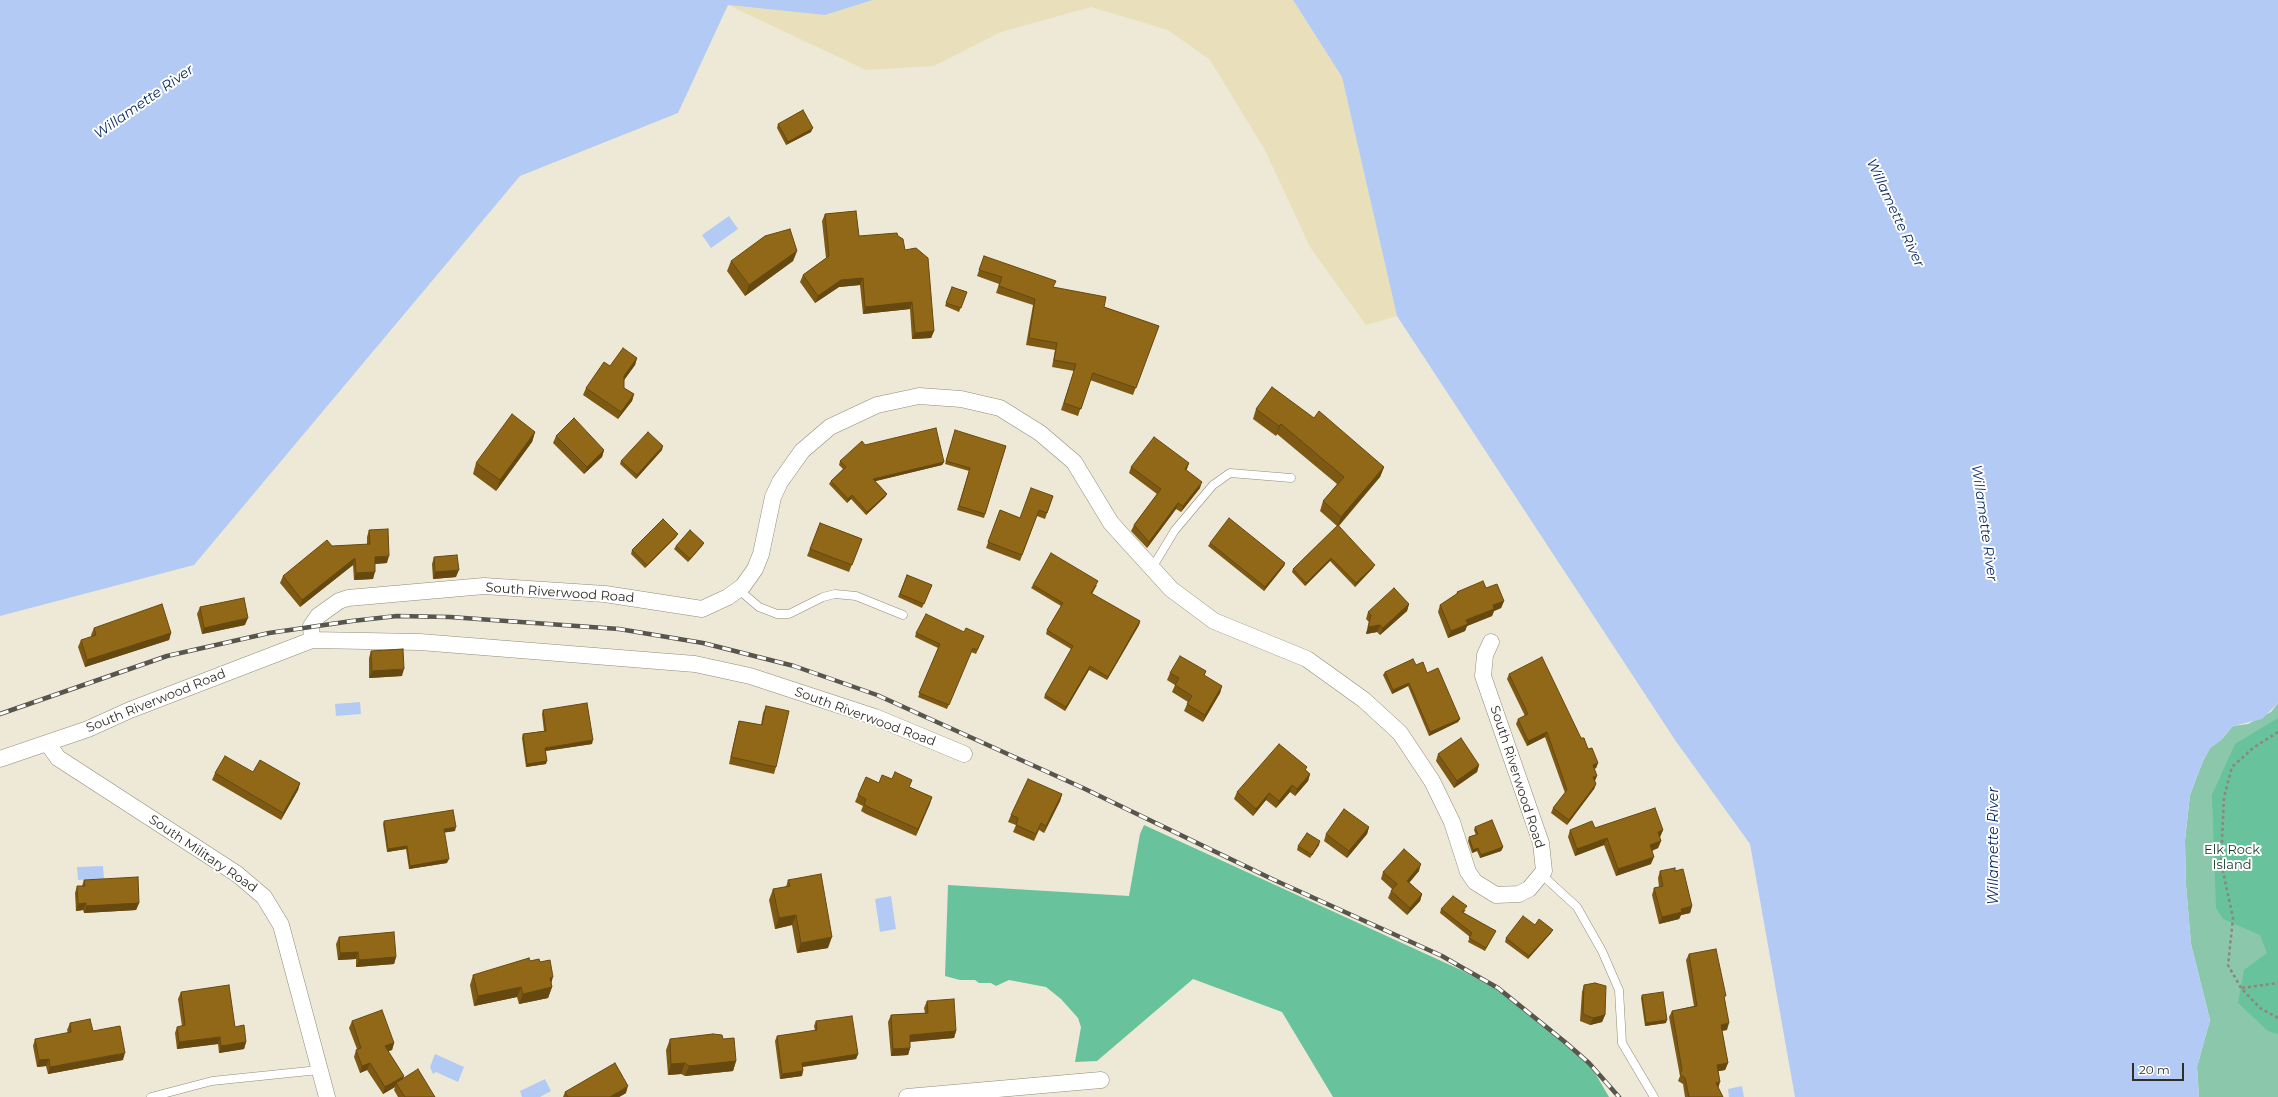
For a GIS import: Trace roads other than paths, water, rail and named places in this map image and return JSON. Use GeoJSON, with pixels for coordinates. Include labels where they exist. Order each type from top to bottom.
{"type":"FeatureCollection","features":[{"type":"Feature","properties":{"kind":"street","name":"South Riverwood Road"},"geometry":{"type":"LineString","coordinates":[[312,640],[311,626],[318,616],[339,600],[484,586],[605,594],[702,609],[715,604],[738,590],[755,569],[761,554],[773,498],[789,468],[802,451],[830,427],[853,415],[878,405],[919,396],[962,399],[1000,408],[1040,433],[1074,462],[1111,523],[1170,589],[1214,621],[1307,659],[1364,700],[1400,733],[1432,781],[1452,822],[1468,872],[1475,882],[1496,895],[1519,894],[1529,889],[1544,871],[1541,843],[1483,676],[1485,655],[1491,642]]}},
{"type":"Feature","properties":{"kind":"street","name":"South Riverwood Road"},"geometry":{"type":"LineString","coordinates":[[0,760],[48,744],[130,710],[312,640],[420,642],[695,664],[750,676],[874,717],[964,754]]}},
{"type":"Feature","properties":{"kind":"street","name":"South Military Road"},"geometry":{"type":"LineString","coordinates":[[48,744],[58,758],[237,874],[264,897],[274,911],[282,931],[327,1097]]}},
{"type":"Feature","properties":{"kind":"street"},"geometry":{"type":"LineString","coordinates":[[907,1097],[1101,1080]]}},
{"type":"Feature","properties":{"kind":"lane"},"geometry":{"type":"LineString","coordinates":[[1152,568],[1175,530],[1214,485],[1230,473],[1291,478]]}},
{"type":"Feature","properties":{"kind":"lane"},"geometry":{"type":"LineString","coordinates":[[738,590],[759,607],[777,614],[789,614],[823,597],[835,594],[856,596],[903,615]]}},
{"type":"Feature","properties":{"kind":"lane"},"geometry":{"type":"LineString","coordinates":[[1541,874],[1577,907],[1602,950],[1619,990],[1622,1043],[1654,1097]]}},
{"type":"Feature","properties":{"kind":"lane"},"geometry":{"type":"LineString","coordinates":[[151,1097],[212,1081],[319,1070]]}},
{"type":"Feature","properties":{"kind":"water","name":"Willamette River"},"geometry":{"type":"Polygon","coordinates":[[[0,0],[873,0],[825,15],[728,5],[678,113],[520,176],[194,565],[0,616],[0,0]]]}},
{"type":"Feature","properties":{"kind":"water","name":"Willamette River"},"geometry":{"type":"Polygon","coordinates":[[[1293,0],[2278,0],[2278,703],[2262,719],[2233,726],[2222,739],[2210,748],[2203,761],[2190,795],[2185,840],[2186,885],[2191,944],[2210,1020],[2197,1067],[2199,1097],[1795,1097],[1750,844],[1675,740],[1397,316],[1342,77],[1293,0]]]}},
{"type":"Feature","properties":{"kind":"water"},"geometry":{"type":"Polygon","coordinates":[[[729,216],[738,229],[711,248],[702,235],[729,216]]]}},
{"type":"Feature","properties":{"kind":"water"},"geometry":{"type":"Polygon","coordinates":[[[360,702],[361,714],[336,716],[335,704],[360,702]]]}},
{"type":"Feature","properties":{"kind":"water"},"geometry":{"type":"Polygon","coordinates":[[[103,866],[104,879],[78,880],[77,867],[103,866]]]}},
{"type":"Feature","properties":{"kind":"water"},"geometry":{"type":"Polygon","coordinates":[[[891,896],[896,929],[880,932],[875,899],[891,896]]]}},
{"type":"Feature","properties":{"kind":"water"},"geometry":{"type":"Polygon","coordinates":[[[435,1054],[464,1067],[458,1082],[436,1072],[433,1074],[430,1067],[435,1054]]]}},
{"type":"Feature","properties":{"kind":"water"},"geometry":{"type":"Polygon","coordinates":[[[545,1079],[551,1091],[540,1097],[522,1097],[520,1091],[545,1079]]]}},
{"type":"Feature","properties":{"kind":"water"},"geometry":{"type":"Polygon","coordinates":[[[1742,1086],[1744,1097],[1729,1097],[1728,1089],[1742,1086]]]}},
{"type":"Feature","properties":{"kind":"railway"},"geometry":{"type":"LineString","coordinates":[[0,714],[167,656],[269,633],[397,616],[450,617],[619,629],[703,643],[794,666],[877,695],[1083,788],[1272,879],[1442,956],[1498,988],[1589,1063],[1619,1097]]}},
{"type":"Feature","properties":{"kind":"park label","name":"Elk Rock Island"},"geometry":{"type":"Point","coordinates":[2232,858]}}]}
